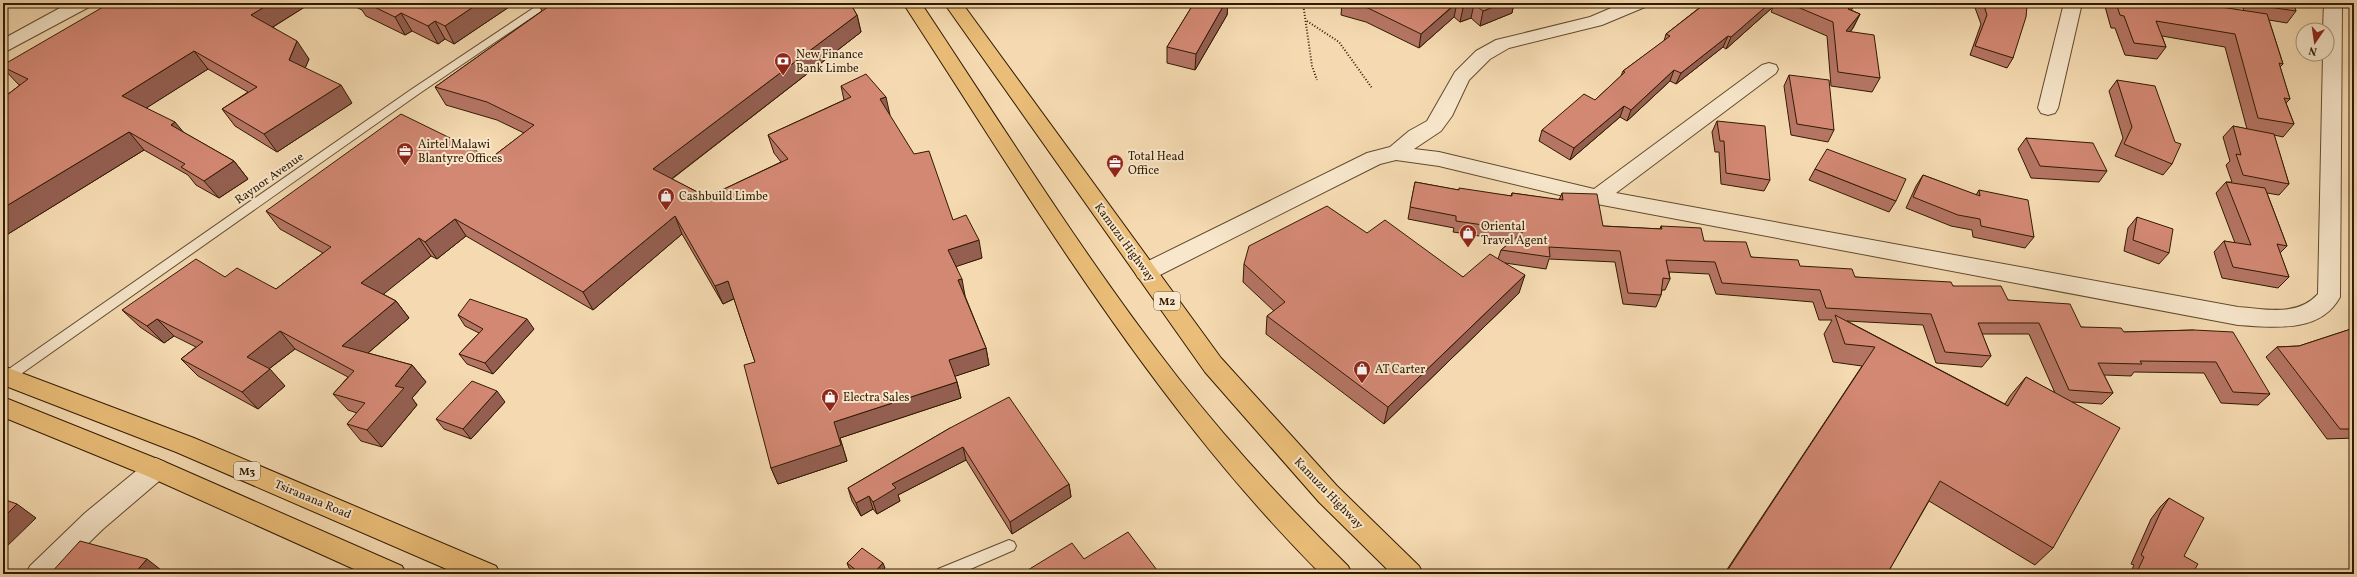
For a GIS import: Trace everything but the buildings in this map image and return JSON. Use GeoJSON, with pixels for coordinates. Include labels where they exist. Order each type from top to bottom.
{"type":"FeatureCollection","features":[{"type":"Feature","properties":{"kind":"highway"},"geometry":{"type":"LineString","coordinates":[[912,3],[1105,296],[1171,386],[1286,522],[1339,574]]}},
{"type":"Feature","properties":{"kind":"highway","name":"Kamuzu Highway"},"geometry":{"type":"LineString","coordinates":[[953,3],[1213,365],[1328,494],[1410,574]]}},
{"type":"Feature","properties":{"kind":"highway","name":"Tsiranana Road"},"geometry":{"type":"LineString","coordinates":[[5,376],[185,445],[487,574]]}},
{"type":"Feature","properties":{"kind":"highway"},"geometry":{"type":"LineString","coordinates":[[3,407],[156,469],[394,574]]}},
{"type":"Feature","properties":{"kind":"street"},"geometry":{"type":"LineString","coordinates":[[3,47],[83,3]]}},
{"type":"Feature","properties":{"kind":"street"},"geometry":{"type":"LineString","coordinates":[[1396,153],[1416,136],[1434,126],[1442,116],[1451,95],[1462,76],[1483,55],[1503,44],[1596,21],[1639,3]]}},
{"type":"Feature","properties":{"kind":"street"},"geometry":{"type":"LineString","coordinates":[[2048,108],[2072,3]]}},
{"type":"Feature","properties":{"kind":"street"},"geometry":{"type":"LineString","coordinates":[[1146,272],[1374,158],[1396,153],[1439,160],[1597,197],[2238,316],[2286,319],[2316,310],[2329,297],[2333,3]]}},
{"type":"Feature","properties":{"kind":"street"},"geometry":{"type":"LineString","coordinates":[[1597,197],[1769,69]]}},
{"type":"Feature","properties":{"kind":"street"},"geometry":{"type":"LineString","coordinates":[[39,574],[94,521],[156,469]]}},
{"type":"Feature","properties":{"kind":"lane","name":"Raynor Avenue"},"geometry":{"type":"LineString","coordinates":[[5,376],[416,91],[548,3]]}},
{"type":"Feature","properties":{"kind":"lane"},"geometry":{"type":"LineString","coordinates":[[943,574],[1008,546]]}},
{"type":"Feature","properties":{"kind":"path"},"geometry":{"type":"LineString","coordinates":[[1303,3],[1307,21],[1312,66],[1317,80]]}},
{"type":"Feature","properties":{"kind":"path"},"geometry":{"type":"LineString","coordinates":[[1307,21],[1340,42],[1372,88]]}},
{"type":"Feature","properties":{"kind":"place","name":"New Finance Bank Limbe"},"geometry":{"type":"Point","coordinates":[783,76]}},
{"type":"Feature","properties":{"kind":"place","name":"Airtel Malawi Blantyre Offices"},"geometry":{"type":"Point","coordinates":[405,166]}},
{"type":"Feature","properties":{"kind":"place","name":"Total Head Office"},"geometry":{"type":"Point","coordinates":[1115,178]}},
{"type":"Feature","properties":{"kind":"place","name":"Cashbuild Limbe"},"geometry":{"type":"Point","coordinates":[666,211]}},
{"type":"Feature","properties":{"kind":"place","name":"Oriental Travel Agent"},"geometry":{"type":"Point","coordinates":[1468,248]}},
{"type":"Feature","properties":{"kind":"place","name":"AT Carter"},"geometry":{"type":"Point","coordinates":[1362,384]}},
{"type":"Feature","properties":{"kind":"place","name":"Electra Sales"},"geometry":{"type":"Point","coordinates":[830,412]}}]}
